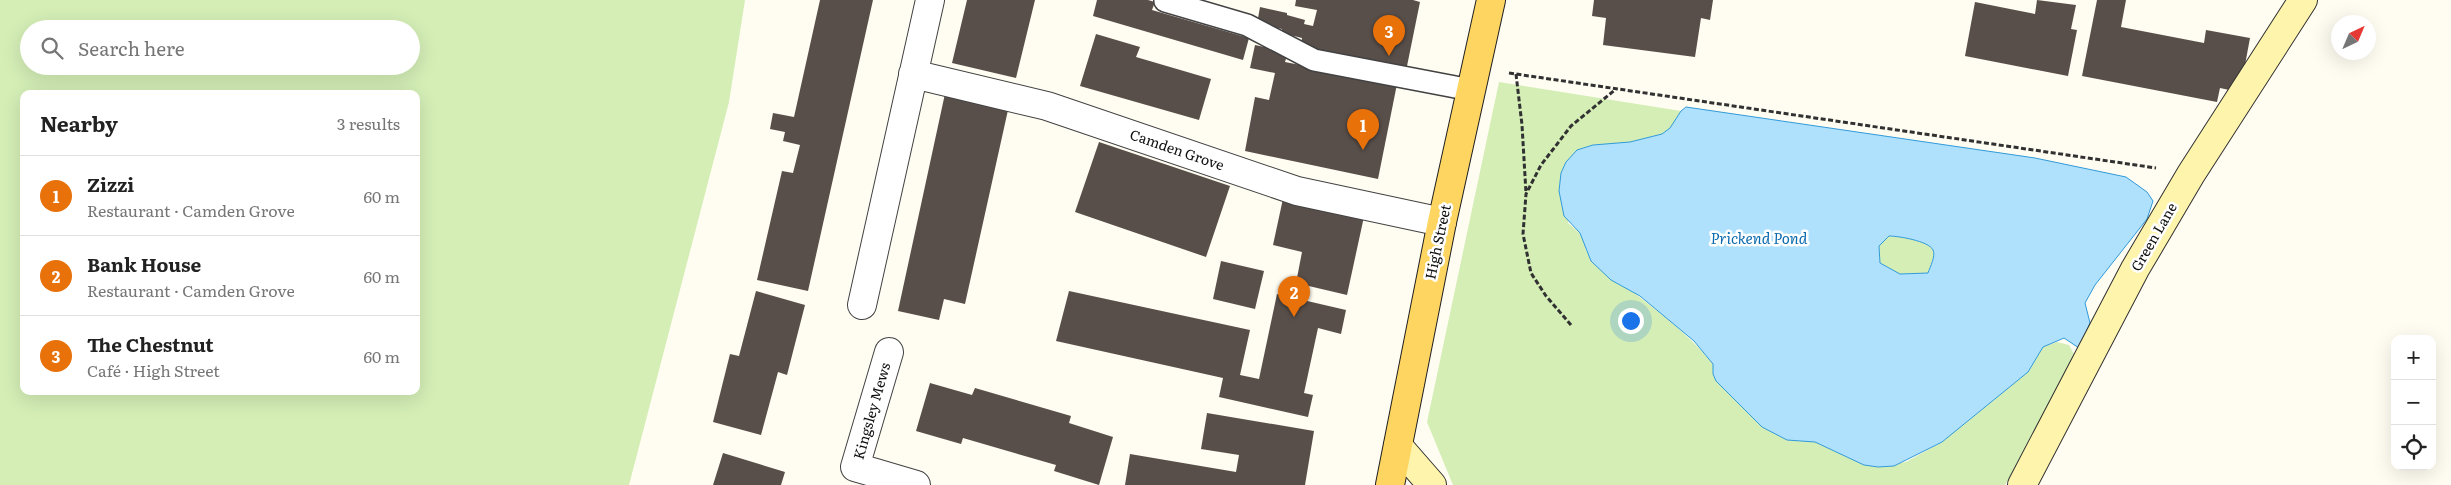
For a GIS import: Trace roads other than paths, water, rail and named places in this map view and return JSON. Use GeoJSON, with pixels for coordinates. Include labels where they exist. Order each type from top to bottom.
{"type":"FeatureCollection","features":[{"type":"Feature","properties":{"kind":"main road","name":"High Street"},"geometry":{"type":"LineString","coordinates":[[1390,485],[1442,222],[1491,0]]}},
{"type":"Feature","properties":{"kind":"main road","name":"Green Lane"},"geometry":{"type":"LineString","coordinates":[[2022,485],[2135,270],[2191,174],[2303,0]]}},
{"type":"Feature","properties":{"kind":"main road"},"geometry":{"type":"LineString","coordinates":[[1398,446],[1432,485]]}},
{"type":"Feature","properties":{"kind":"street"},"geometry":{"type":"LineString","coordinates":[[862,305],[930,0]]}},
{"type":"Feature","properties":{"kind":"street","name":"Camden Grove"},"geometry":{"type":"LineString","coordinates":[[913,74],[1047,106],[1297,191],[1442,222]]}},
{"type":"Feature","properties":{"kind":"street","name":"Kingsley Mews"},"geometry":{"type":"LineString","coordinates":[[889,352],[855,467],[916,485]]}},
{"type":"Feature","properties":{"kind":"lane"},"geometry":{"type":"LineString","coordinates":[[1165,1],[1247,25],[1314,60],[1471,90]]}},
{"type":"Feature","properties":{"kind":"water","name":"Prickend Pond"},"geometry":{"type":"Polygon","coordinates":[[[1686,107],[2035,158],[2126,177],[2147,192],[2153,201],[2147,219],[2095,285],[2085,303],[2090,323],[2079,348],[2064,338],[2043,347],[2028,372],[1942,442],[1894,466],[1878,467],[1864,465],[1815,442],[1787,440],[1762,427],[1716,381],[1713,374],[1713,364],[1694,341],[1640,296],[1611,280],[1591,261],[1580,233],[1564,216],[1559,191],[1561,173],[1566,162],[1577,150],[1593,145],[1630,142],[1662,134],[1670,128],[1681,111],[1686,107]],[[1889,236],[1879,246],[1880,263],[1900,274],[1928,273],[1934,255],[1933,250],[1926,244],[1889,236]]]}},
{"type":"Feature","properties":{"kind":"place","name":"The Chestnut"},"geometry":{"type":"Point","coordinates":[1389,56]}},
{"type":"Feature","properties":{"kind":"place","name":"Zizzi"},"geometry":{"type":"Point","coordinates":[1363,150]}},
{"type":"Feature","properties":{"kind":"place","name":"Bank House"},"geometry":{"type":"Point","coordinates":[1294,317]}}]}
